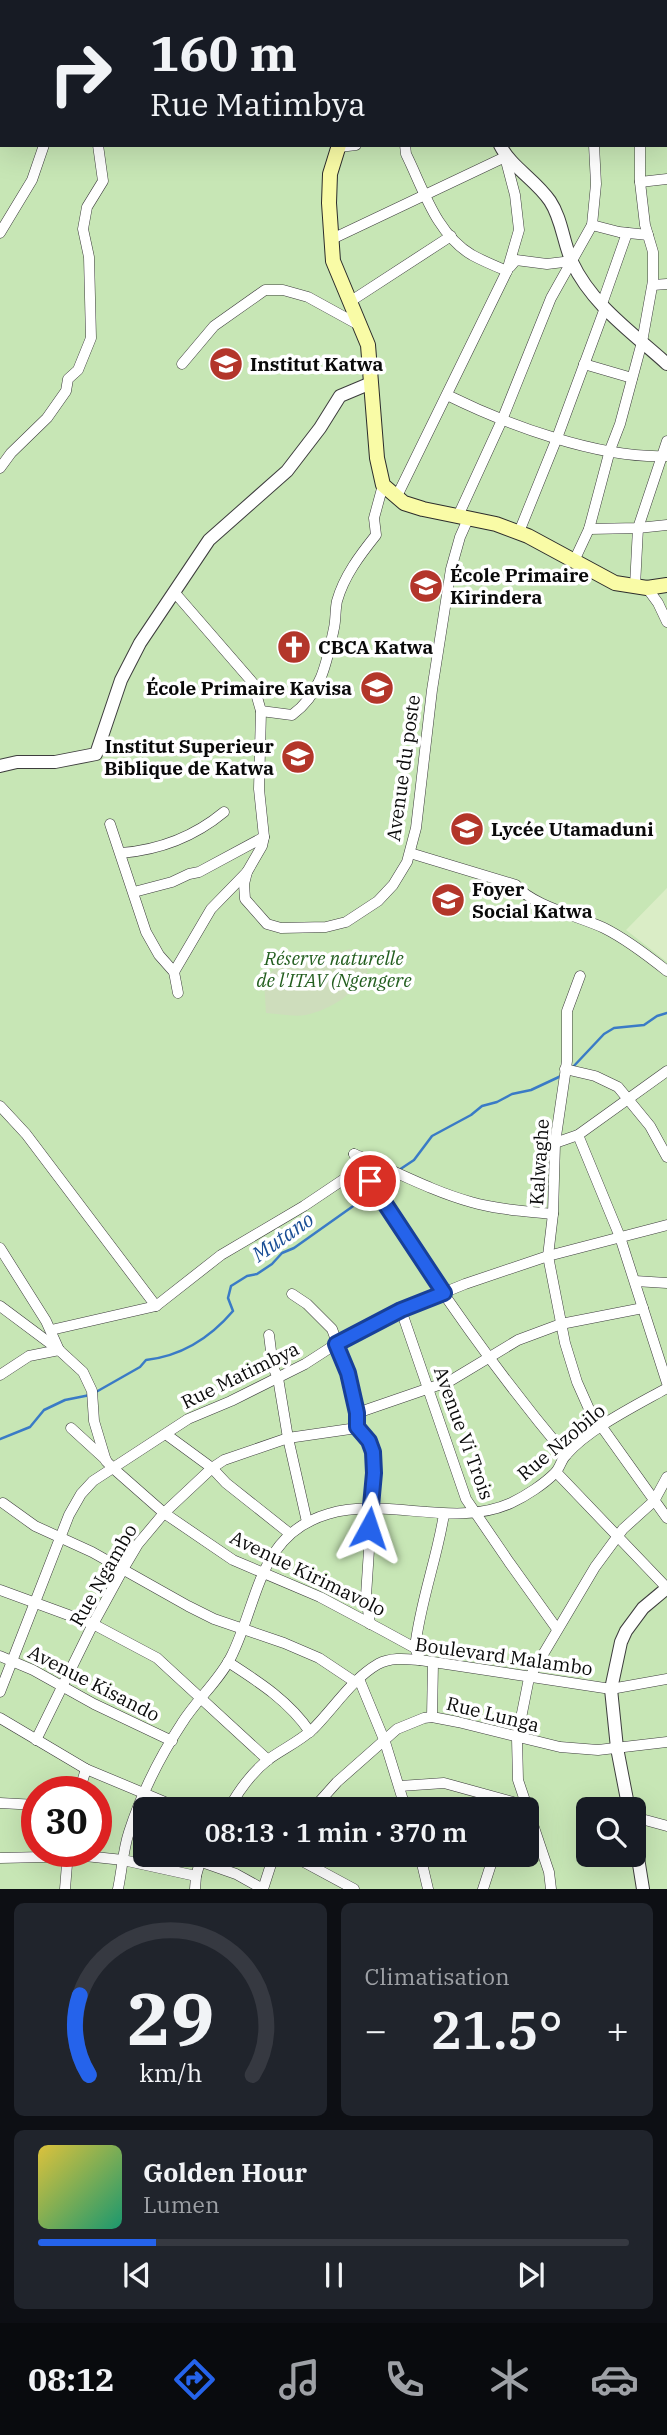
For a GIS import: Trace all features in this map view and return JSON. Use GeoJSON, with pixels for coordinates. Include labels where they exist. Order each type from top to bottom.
{"type":"FeatureCollection","features":[{"type":"Feature","properties":{"kind":"main road"},"geometry":{"type":"LineString","coordinates":[[339,147],[331,174],[329,203],[333,261],[368,345],[377,458],[383,485],[404,503],[496,524],[519,532],[615,583],[641,587],[667,585]]}},
{"type":"Feature","properties":{"kind":"street"},"geometry":{"type":"LineString","coordinates":[[0,233],[32,180],[43,147]]}},
{"type":"Feature","properties":{"kind":"street"},"geometry":{"type":"LineString","coordinates":[[0,468],[11,453],[47,418],[66,391],[68,379],[78,370],[91,338],[89,257],[83,229],[87,207],[103,181],[98,147]]}},
{"type":"Feature","properties":{"kind":"street"},"geometry":{"type":"LineString","coordinates":[[405,147],[432,211],[451,236],[469,254],[507,271]]}},
{"type":"Feature","properties":{"kind":"street"},"geometry":{"type":"LineString","coordinates":[[594,147],[596,184],[592,225],[648,235]]}},
{"type":"Feature","properties":{"kind":"street"},"geometry":{"type":"LineString","coordinates":[[574,561],[589,529],[610,450],[620,424],[642,342],[653,285],[654,265],[645,225],[640,182],[640,147]]}},
{"type":"Feature","properties":{"kind":"street"},"geometry":{"type":"LineString","coordinates":[[332,239],[503,151]]}},
{"type":"Feature","properties":{"kind":"street"},"geometry":{"type":"LineString","coordinates":[[503,151],[534,181],[552,205],[572,261],[589,291],[667,364]]}},
{"type":"Feature","properties":{"kind":"street"},"geometry":{"type":"LineString","coordinates":[[397,496],[507,271],[519,230],[515,195],[503,151]]}},
{"type":"Feature","properties":{"kind":"street"},"geometry":{"type":"LineString","coordinates":[[640,182],[667,179]]}},
{"type":"Feature","properties":{"kind":"street","name":"Avenue du poste"},"geometry":{"type":"LineString","coordinates":[[247,872],[244,884],[245,899],[267,924],[281,928],[326,927],[346,922],[378,901],[393,885],[407,862],[416,828],[432,690],[449,580],[463,517],[551,298],[592,225]]}},
{"type":"Feature","properties":{"kind":"street"},"geometry":{"type":"LineString","coordinates":[[519,532],[557,439],[627,233]]}},
{"type":"Feature","properties":{"kind":"street"},"geometry":{"type":"LineString","coordinates":[[351,301],[451,236]]}},
{"type":"Feature","properties":{"kind":"street"},"geometry":{"type":"LineString","coordinates":[[507,271],[516,260],[547,264],[572,261]]}},
{"type":"Feature","properties":{"kind":"street"},"geometry":{"type":"LineString","coordinates":[[653,285],[667,284]]}},
{"type":"Feature","properties":{"kind":"street"},"geometry":{"type":"LineString","coordinates":[[182,364],[214,326],[265,290],[284,290],[308,297],[359,325]]}},
{"type":"Feature","properties":{"kind":"street"},"geometry":{"type":"LineString","coordinates":[[584,364],[632,378]]}},
{"type":"Feature","properties":{"kind":"street"},"geometry":{"type":"LineString","coordinates":[[0,766],[17,762],[55,762],[96,754],[121,680],[140,643],[209,540],[287,471],[320,428],[340,396],[371,383]]}},
{"type":"Feature","properties":{"kind":"street"},"geometry":{"type":"LineString","coordinates":[[447,395],[502,420],[557,439],[623,453],[664,456]]}},
{"type":"Feature","properties":{"kind":"street"},"geometry":{"type":"LineString","coordinates":[[667,441],[638,528],[641,587],[658,603],[667,622]]}},
{"type":"Feature","properties":{"kind":"street"},"geometry":{"type":"LineString","coordinates":[[261,711],[292,715],[317,690],[342,589],[356,561],[376,535],[374,518],[383,485]]}},
{"type":"Feature","properties":{"kind":"street"},"geometry":{"type":"LineString","coordinates":[[589,529],[667,525]]}},
{"type":"Feature","properties":{"kind":"street"},"geometry":{"type":"LineString","coordinates":[[174,972],[211,909],[247,872],[262,846],[264,837],[259,789],[261,711],[253,683],[175,593]]}},
{"type":"Feature","properties":{"kind":"street"},"geometry":{"type":"LineString","coordinates":[[121,853],[162,846],[185,837],[208,825],[224,812]]}},
{"type":"Feature","properties":{"kind":"street"},"geometry":{"type":"LineString","coordinates":[[110,824],[146,932],[159,955],[174,972],[178,993]]}},
{"type":"Feature","properties":{"kind":"street"},"geometry":{"type":"LineString","coordinates":[[134,892],[172,883],[199,872],[264,837]]}},
{"type":"Feature","properties":{"kind":"street"},"geometry":{"type":"LineString","coordinates":[[410,853],[516,886],[521,892],[544,904],[619,936],[667,971]]}},
{"type":"Feature","properties":{"kind":"street","name":"Kalwaghe"},"geometry":{"type":"LineString","coordinates":[[580,976],[567,1011],[565,1069],[555,1143],[553,1214],[548,1256],[561,1324],[577,1382],[589,1409],[667,1518]]}},
{"type":"Feature","properties":{"kind":"street"},"geometry":{"type":"LineString","coordinates":[[565,1069],[595,1076],[618,1087],[650,1126],[667,1157]]}},
{"type":"Feature","properties":{"kind":"street"},"geometry":{"type":"LineString","coordinates":[[555,1143],[578,1135],[667,1072]]}},
{"type":"Feature","properties":{"kind":"street"},"geometry":{"type":"LineString","coordinates":[[0,1107],[26,1134],[156,1306]]}},
{"type":"Feature","properties":{"kind":"street"},"geometry":{"type":"LineString","coordinates":[[578,1135],[620,1237],[667,1386]]}},
{"type":"Feature","properties":{"kind":"street"},"geometry":{"type":"LineString","coordinates":[[553,1214],[502,1209],[446,1195],[354,1154],[444,1293],[512,1390],[566,1455]]}},
{"type":"Feature","properties":{"kind":"street"},"geometry":{"type":"LineString","coordinates":[[51,1330],[156,1306],[221,1255],[304,1206],[362,1167]]}},
{"type":"Feature","properties":{"kind":"street","name":"Rue Matimbya"},"geometry":{"type":"LineString","coordinates":[[0,1692],[69,1515],[82,1494],[110,1465],[167,1435],[188,1419],[278,1378],[401,1310],[548,1256],[667,1225]]}},
{"type":"Feature","properties":{"kind":"street"},"geometry":{"type":"LineString","coordinates":[[0,1248],[51,1330],[59,1350]]}},
{"type":"Feature","properties":{"kind":"street"},"geometry":{"type":"LineString","coordinates":[[635,1282],[667,1283]]}},
{"type":"Feature","properties":{"kind":"street"},"geometry":{"type":"LineString","coordinates":[[292,1294],[307,1304],[332,1329],[348,1373],[357,1413],[357,1427],[369,1441],[373,1452],[366,1596],[370,1624]]}},
{"type":"Feature","properties":{"kind":"street"},"geometry":{"type":"LineString","coordinates":[[0,1306],[59,1350],[83,1373],[92,1391],[94,1421],[110,1465]]}},
{"type":"Feature","properties":{"kind":"street"},"geometry":{"type":"LineString","coordinates":[[357,1413],[450,1381],[517,1340],[561,1324],[643,1308]]}},
{"type":"Feature","properties":{"kind":"street","name":"Avenue Vi Trois"},"geometry":{"type":"LineString","coordinates":[[401,1310],[467,1499],[558,1629]]}},
{"type":"Feature","properties":{"kind":"street"},"geometry":{"type":"LineString","coordinates":[[269,1335],[273,1367],[278,1378],[307,1522]]}},
{"type":"Feature","properties":{"kind":"street"},"geometry":{"type":"LineString","coordinates":[[0,1375],[29,1356],[59,1350]]}},
{"type":"Feature","properties":{"kind":"street","name":"Rue Nzobilo"},"geometry":{"type":"LineString","coordinates":[[118,1889],[128,1833],[145,1793],[181,1724],[228,1662],[269,1560],[289,1533],[330,1513],[371,1509],[444,1514],[498,1508],[513,1502],[556,1472],[566,1455],[601,1426],[667,1386]]}},
{"type":"Feature","properties":{"kind":"street","name":"Avenue Kirimavolo"},"geometry":{"type":"LineString","coordinates":[[71,1427],[164,1513],[233,1560],[320,1597],[415,1648]]}},
{"type":"Feature","properties":{"kind":"street","name":"Rue Ngambo"},"geometry":{"type":"LineString","coordinates":[[36,1740],[122,1571],[138,1544],[164,1513],[212,1468],[247,1451],[288,1438],[357,1427]]}},
{"type":"Feature","properties":{"kind":"street"},"geometry":{"type":"LineString","coordinates":[[167,1435],[212,1468],[226,1483],[289,1533]]}},
{"type":"Feature","properties":{"kind":"street"},"geometry":{"type":"LineString","coordinates":[[556,1472],[667,1588],[643,1608],[626,1631],[611,1689],[617,1748],[626,1797]]}},
{"type":"Feature","properties":{"kind":"street"},"geometry":{"type":"LineString","coordinates":[[514,1797],[518,1780],[517,1738],[529,1678],[595,1567],[623,1529],[654,1501],[667,1477]]}},
{"type":"Feature","properties":{"kind":"street"},"geometry":{"type":"LineString","coordinates":[[3,1503],[35,1526],[92,1552],[122,1571],[214,1619],[319,1658],[357,1681],[385,1741],[403,1797]]}},
{"type":"Feature","properties":{"kind":"street"},"geometry":{"type":"LineString","coordinates":[[420,1660],[415,1648],[417,1627],[439,1547],[444,1514]]}},
{"type":"Feature","properties":{"kind":"street"},"geometry":{"type":"LineString","coordinates":[[0,1590],[93,1624],[157,1658],[268,1760]]}},
{"type":"Feature","properties":{"kind":"street","name":"Avenue Kisando"},"geometry":{"type":"LineString","coordinates":[[0,1656],[172,1741]]}},
{"type":"Feature","properties":{"kind":"street","name":"Boulevard Malambo"},"geometry":{"type":"LineString","coordinates":[[237,1797],[250,1778],[268,1760],[310,1732],[357,1681],[388,1660],[420,1660],[611,1689],[667,1679]]}},
{"type":"Feature","properties":{"kind":"street"},"geometry":{"type":"LineString","coordinates":[[228,1662],[281,1699],[310,1732]]}},
{"type":"Feature","properties":{"kind":"street"},"geometry":{"type":"LineString","coordinates":[[432,1717],[433,1663]]}},
{"type":"Feature","properties":{"kind":"street","name":"Rue Lunga"},"geometry":{"type":"LineString","coordinates":[[324,1797],[397,1729],[432,1717],[560,1747],[617,1748],[667,1742]]}},
{"type":"Feature","properties":{"kind":"street"},"geometry":{"type":"LineString","coordinates":[[0,1718],[86,1769],[154,1797]]}},
{"type":"Feature","properties":{"kind":"street"},"geometry":{"type":"LineString","coordinates":[[84,1776],[86,1769]]}},
{"type":"Feature","properties":{"kind":"street"},"geometry":{"type":"LineString","coordinates":[[518,1780],[549,1872],[551,1889]]}},
{"type":"Feature","properties":{"kind":"street"},"geometry":{"type":"LineString","coordinates":[[400,1786],[444,1783],[485,1797]]}},
{"type":"Feature","properties":{"kind":"street"},"geometry":{"type":"LineString","coordinates":[[0,1803],[21,1804]]}},
{"type":"Feature","properties":{"kind":"street"},"geometry":{"type":"LineString","coordinates":[[646,1820],[667,1826]]}},
{"type":"Feature","properties":{"kind":"street"},"geometry":{"type":"LineString","coordinates":[[0,1858],[21,1857]]}},
{"type":"Feature","properties":{"kind":"street"},"geometry":{"type":"LineString","coordinates":[[112,1859],[195,1876]]}},
{"type":"Feature","properties":{"kind":"street"},"geometry":{"type":"LineString","coordinates":[[65,1889],[67,1867]]}},
{"type":"Feature","properties":{"kind":"street"},"geometry":{"type":"LineString","coordinates":[[195,1889],[198,1867]]}},
{"type":"Feature","properties":{"kind":"street"},"geometry":{"type":"LineString","coordinates":[[221,1867],[263,1889],[270,1867]]}},
{"type":"Feature","properties":{"kind":"street"},"geometry":{"type":"LineString","coordinates":[[313,1867],[354,1889]]}},
{"type":"Feature","properties":{"kind":"street"},"geometry":{"type":"LineString","coordinates":[[423,1867],[428,1889]]}},
{"type":"Feature","properties":{"kind":"street"},"geometry":{"type":"LineString","coordinates":[[483,1889],[490,1867]]}},
{"type":"Feature","properties":{"kind":"street"},"geometry":{"type":"LineString","coordinates":[[639,1867],[643,1889]]}},
{"type":"Feature","properties":{"kind":"green space","name":"Réserve naturelle de l'ITAV (Ngengere"},"geometry":{"type":"Polygon","coordinates":[[[0,147],[667,147],[667,1889],[0,1889],[0,147]]]}},
{"type":"Feature","properties":{"kind":"green space"},"geometry":{"type":"Polygon","coordinates":[[[667,888],[667,962],[626,930],[667,888]]]}},
{"type":"Feature","properties":{"kind":"green space"},"geometry":{"type":"Polygon","coordinates":[[[350,949],[368,971],[342,999],[325,1009],[306,1015],[266,1013],[264,980],[275,969],[350,949]]]}},
{"type":"Feature","properties":{"kind":"waterway","name":"Mutano"},"geometry":{"type":"LineString","coordinates":[[572,1068],[604,1034],[614,1028],[644,1025],[667,1013]]}},
{"type":"Feature","properties":{"kind":"waterway","name":"Mutano"},"geometry":{"type":"LineString","coordinates":[[399,1170],[414,1160],[432,1136],[482,1106],[531,1090],[561,1076]]}},
{"type":"Feature","properties":{"kind":"waterway","name":"Mutano"},"geometry":{"type":"LineString","coordinates":[[378,1189],[393,1174]]}},
{"type":"Feature","properties":{"kind":"waterway","name":"Mutano"},"geometry":{"type":"LineString","coordinates":[[96,1392],[140,1367],[146,1360],[183,1350],[205,1337],[233,1311],[228,1298],[231,1286],[247,1276],[257,1274],[282,1253],[294,1248],[373,1192]]}},
{"type":"Feature","properties":{"kind":"waterway","name":"Mutano"},"geometry":{"type":"LineString","coordinates":[[0,1439],[30,1427],[44,1410],[65,1400],[90,1395]]}},
{"type":"Feature","properties":{"kind":"place","name":"Institut Katwa"},"geometry":{"type":"Point","coordinates":[226,364]}},
{"type":"Feature","properties":{"kind":"place","name":"École Primaire Kirindera"},"geometry":{"type":"Point","coordinates":[426,586]}},
{"type":"Feature","properties":{"kind":"place","name":"CBCA Katwa"},"geometry":{"type":"Point","coordinates":[294,647]}},
{"type":"Feature","properties":{"kind":"place","name":"École Primaire Kavisa"},"geometry":{"type":"Point","coordinates":[377,688]}},
{"type":"Feature","properties":{"kind":"place","name":"Institut Superieur Biblique de Katwa"},"geometry":{"type":"Point","coordinates":[298,757]}},
{"type":"Feature","properties":{"kind":"place","name":"Lycée Utamaduni"},"geometry":{"type":"Point","coordinates":[467,829]}},
{"type":"Feature","properties":{"kind":"place","name":"Foyer Social Katwa"},"geometry":{"type":"Point","coordinates":[448,900]}},
{"type":"Feature","properties":{"kind":"route"},"geometry":{"type":"LineString","coordinates":[[369,1528],[374,1473],[373,1452],[369,1441],[357,1427],[357,1413],[348,1373],[336,1344],[401,1310],[444,1293],[370,1181]]}}]}
